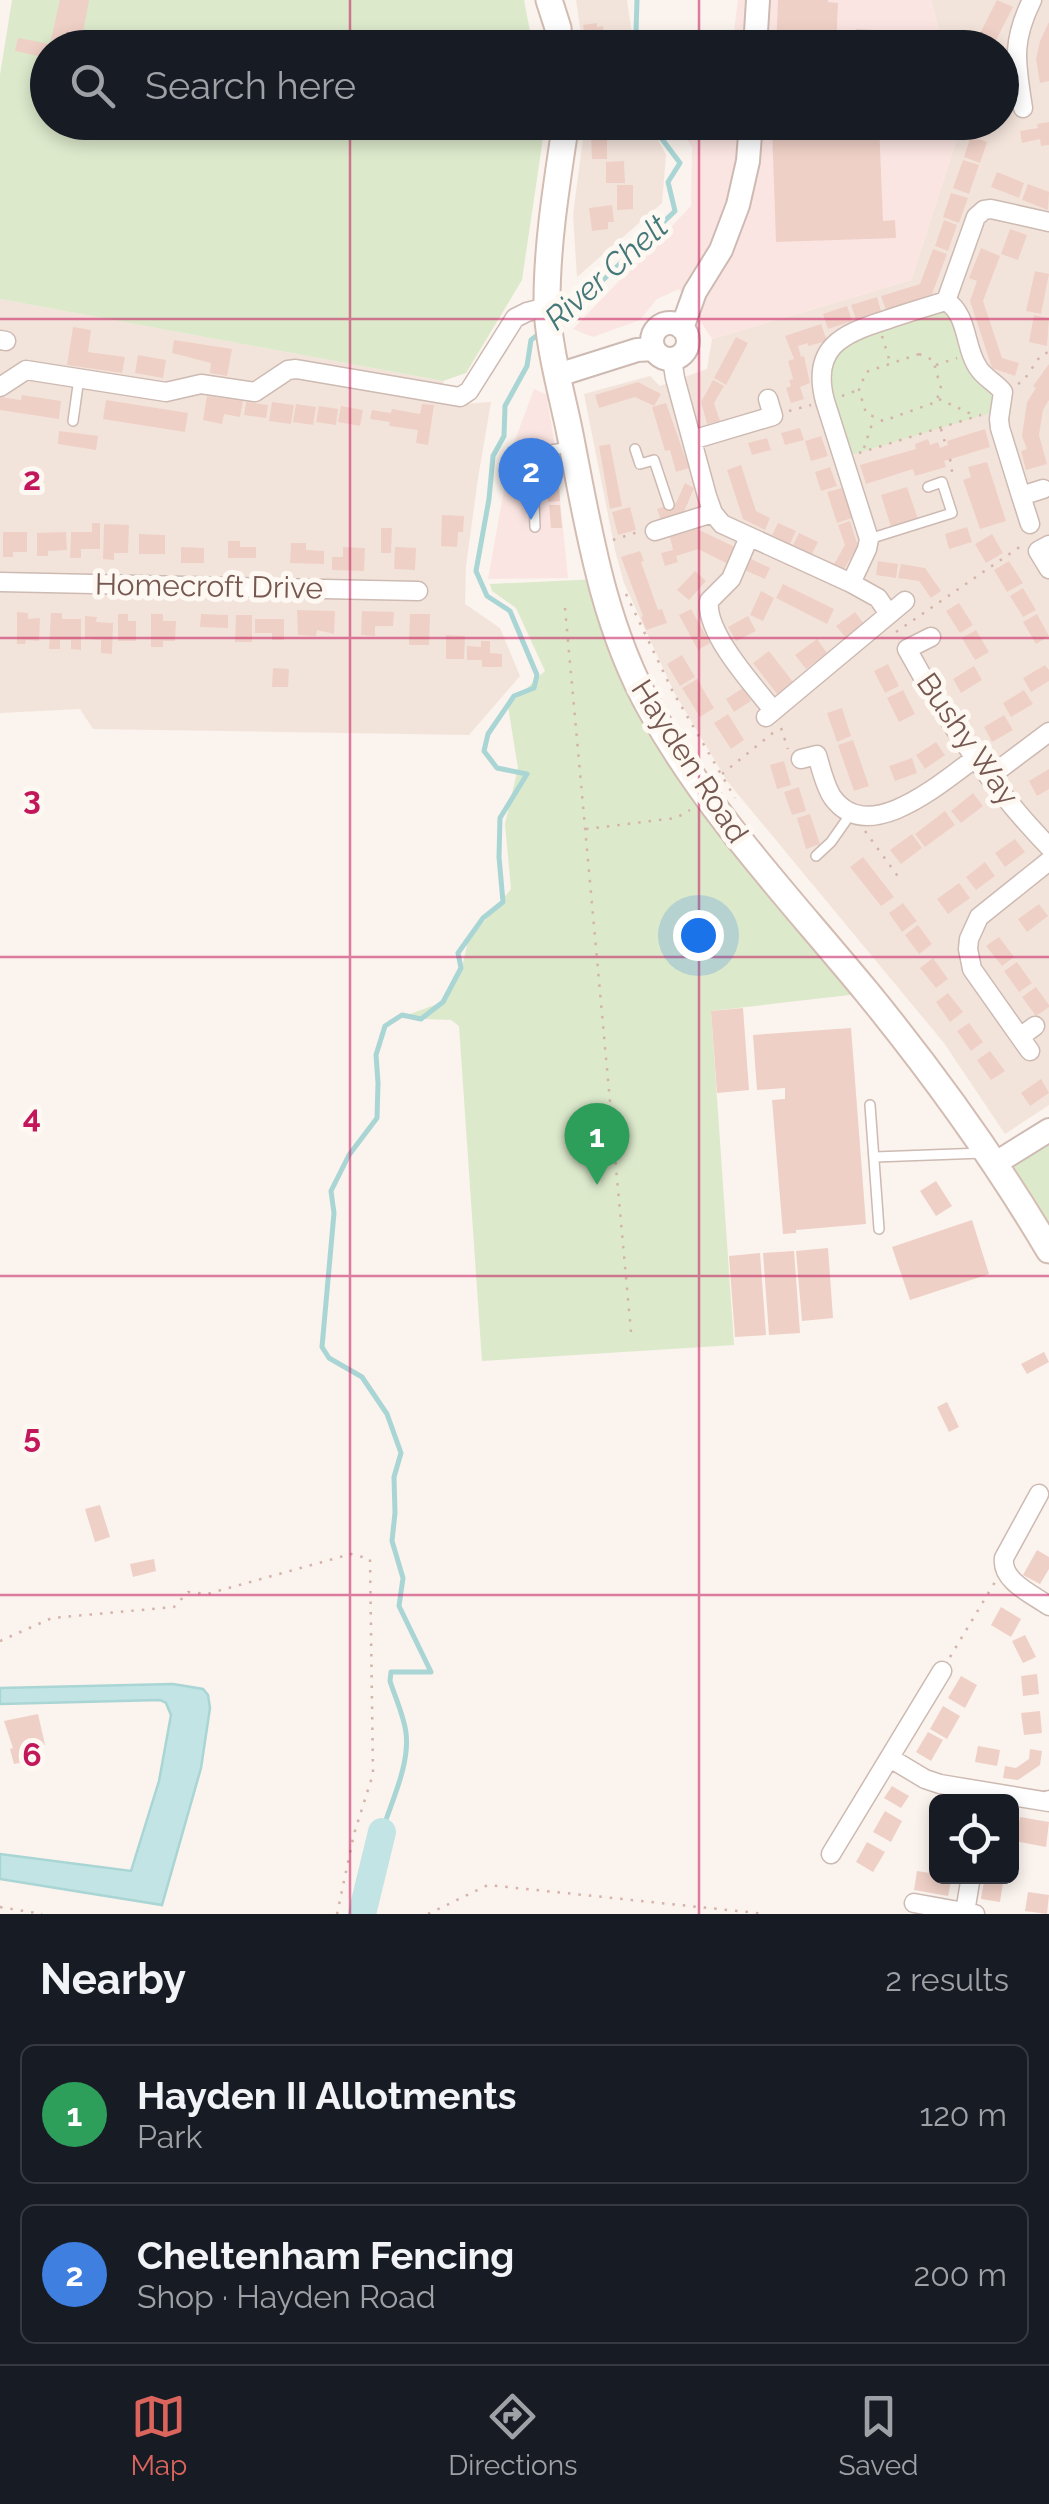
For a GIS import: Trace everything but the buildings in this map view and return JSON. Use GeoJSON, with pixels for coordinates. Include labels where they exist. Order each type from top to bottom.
{"type":"FeatureCollection","features":[{"type":"Feature","properties":{"kind":"main road"},"geometry":{"type":"LineString","coordinates":[[548,0],[558,30]]}},
{"type":"Feature","properties":{"kind":"main road","name":"Hayden Road"},"geometry":{"type":"LineString","coordinates":[[563,140],[550,231],[549,319],[599,578],[621,646],[652,712],[710,799],[760,866],[919,1058],[993,1158],[1049,1250]]}},
{"type":"Feature","properties":{"kind":"street"},"geometry":{"type":"LineString","coordinates":[[756,30],[758,0]]}},
{"type":"Feature","properties":{"kind":"street"},"geometry":{"type":"LineString","coordinates":[[1019,34],[1032,0]]}},
{"type":"Feature","properties":{"kind":"street"},"geometry":{"type":"LineString","coordinates":[[1019,75],[1023,108]]}},
{"type":"Feature","properties":{"kind":"street"},"geometry":{"type":"LineString","coordinates":[[750,140],[738,206],[721,250],[695,292],[682,328],[674,323],[660,326],[652,340],[675,378],[713,513],[722,524],[878,598],[889,614]]}},
{"type":"Feature","properties":{"kind":"street"},"geometry":{"type":"LineString","coordinates":[[946,301],[980,213],[991,209],[1049,222]]}},
{"type":"Feature","properties":{"kind":"street"},"geometry":{"type":"LineString","coordinates":[[850,583],[868,550],[869,539],[824,402],[821,373],[830,348],[845,334],[946,301]]}},
{"type":"Feature","properties":{"kind":"street"},"geometry":{"type":"LineString","coordinates":[[946,301],[957,309],[979,370],[1002,401],[1000,428],[1030,524]]}},
{"type":"Feature","properties":{"kind":"street"},"geometry":{"type":"LineString","coordinates":[[0,386],[26,370],[166,392],[201,384],[255,392],[296,368],[460,398],[469,391],[510,324],[521,314],[549,319]]}},
{"type":"Feature","properties":{"kind":"street"},"geometry":{"type":"LineString","coordinates":[[558,375],[638,350],[663,354]]}},
{"type":"Feature","properties":{"kind":"street"},"geometry":{"type":"LineString","coordinates":[[692,440],[771,408]]}},
{"type":"Feature","properties":{"kind":"street"},"geometry":{"type":"LineString","coordinates":[[1021,496],[1043,488]]}},
{"type":"Feature","properties":{"kind":"street"},"geometry":{"type":"LineString","coordinates":[[656,532],[674,521],[713,513]]}},
{"type":"Feature","properties":{"kind":"street"},"geometry":{"type":"LineString","coordinates":[[749,537],[731,579],[710,602],[709,614],[722,641],[774,717],[904,601]]}},
{"type":"Feature","properties":{"kind":"street"},"geometry":{"type":"LineString","coordinates":[[1049,544],[1038,551],[1049,569]]}},
{"type":"Feature","properties":{"kind":"street","name":"Homecroft Drive"},"geometry":{"type":"LineString","coordinates":[[0,582],[418,591]]}},
{"type":"Feature","properties":{"kind":"street","name":"Bushy Way"},"geometry":{"type":"LineString","coordinates":[[931,637],[907,650],[974,758],[1049,847]]}},
{"type":"Feature","properties":{"kind":"street"},"geometry":{"type":"LineString","coordinates":[[989,777],[1049,732]]}},
{"type":"Feature","properties":{"kind":"street"},"geometry":{"type":"LineString","coordinates":[[801,759],[817,754],[832,796],[852,812],[874,816],[894,812],[974,758]]}},
{"type":"Feature","properties":{"kind":"street"},"geometry":{"type":"LineString","coordinates":[[1028,1038],[972,969],[969,939],[979,917],[1049,861]]}},
{"type":"Feature","properties":{"kind":"street"},"geometry":{"type":"LineString","coordinates":[[993,1158],[1049,1130]]}},
{"type":"Feature","properties":{"kind":"street"},"geometry":{"type":"LineString","coordinates":[[1040,1494],[1004,1558],[1003,1568],[1010,1578],[1049,1606]]}},
{"type":"Feature","properties":{"kind":"street"},"geometry":{"type":"LineString","coordinates":[[831,1854],[942,1671]]}},
{"type":"Feature","properties":{"kind":"street"},"geometry":{"type":"LineString","coordinates":[[890,1758],[925,1779],[977,1794]]}},
{"type":"Feature","properties":{"kind":"street"},"geometry":{"type":"LineString","coordinates":[[1019,1799],[1049,1800]]}},
{"type":"Feature","properties":{"kind":"street"},"geometry":{"type":"LineString","coordinates":[[914,1903],[970,1913],[971,1884]]}},
{"type":"Feature","properties":{"kind":"lane"},"geometry":{"type":"LineString","coordinates":[[73,421],[79,378]]}},
{"type":"Feature","properties":{"kind":"lane"},"geometry":{"type":"LineString","coordinates":[[535,527],[532,453],[572,447]]}},
{"type":"Feature","properties":{"kind":"lane"},"geometry":{"type":"LineString","coordinates":[[635,449],[640,464],[654,460],[668,505]]}},
{"type":"Feature","properties":{"kind":"lane"},"geometry":{"type":"LineString","coordinates":[[869,539],[952,513],[942,482],[928,487]]}},
{"type":"Feature","properties":{"kind":"lane"},"geometry":{"type":"LineString","coordinates":[[816,856],[852,812]]}},
{"type":"Feature","properties":{"kind":"lane"},"geometry":{"type":"LineString","coordinates":[[870,1105],[879,1229]]}},
{"type":"Feature","properties":{"kind":"lane"},"geometry":{"type":"LineString","coordinates":[[876,1157],[993,1158]]}},
{"type":"Feature","properties":{"kind":"path"},"geometry":{"type":"LineString","coordinates":[[878,322],[890,364]]}},
{"type":"Feature","properties":{"kind":"path"},"geometry":{"type":"LineString","coordinates":[[844,458],[970,418],[1002,401],[1024,380],[1041,354],[1049,352]]}},
{"type":"Feature","properties":{"kind":"path"},"geometry":{"type":"LineString","coordinates":[[919,354],[933,360],[934,365],[941,388],[936,402],[882,421],[866,413],[859,390],[866,372],[919,354]]}},
{"type":"Feature","properties":{"kind":"path"},"geometry":{"type":"LineString","coordinates":[[934,365],[973,354]]}},
{"type":"Feature","properties":{"kind":"path"},"geometry":{"type":"LineString","coordinates":[[937,399],[969,413],[970,418]]}},
{"type":"Feature","properties":{"kind":"path"},"geometry":{"type":"LineString","coordinates":[[771,408],[824,402]]}},
{"type":"Feature","properties":{"kind":"path"},"geometry":{"type":"LineString","coordinates":[[864,451],[874,417]]}},
{"type":"Feature","properties":{"kind":"path"},"geometry":{"type":"LineString","coordinates":[[940,427],[946,446]]}},
{"type":"Feature","properties":{"kind":"path"},"geometry":{"type":"LineString","coordinates":[[950,459],[953,481]]}},
{"type":"Feature","properties":{"kind":"path"},"geometry":{"type":"LineString","coordinates":[[612,541],[654,526],[656,532]]}},
{"type":"Feature","properties":{"kind":"path"},"geometry":{"type":"LineString","coordinates":[[887,638],[1024,545]]}},
{"type":"Feature","properties":{"kind":"path"},"geometry":{"type":"LineString","coordinates":[[621,583],[673,692],[736,800]]}},
{"type":"Feature","properties":{"kind":"path"},"geometry":{"type":"LineString","coordinates":[[565,608],[631,1332]]}},
{"type":"Feature","properties":{"kind":"path"},"geometry":{"type":"LineString","coordinates":[[721,775],[774,717]]}},
{"type":"Feature","properties":{"kind":"path"},"geometry":{"type":"LineString","coordinates":[[585,829],[676,818],[710,799]]}},
{"type":"Feature","properties":{"kind":"path"},"geometry":{"type":"LineString","coordinates":[[852,812],[902,882]]}},
{"type":"Feature","properties":{"kind":"path"},"geometry":{"type":"LineString","coordinates":[[0,1641],[52,1618],[174,1607],[188,1592],[207,1594],[351,1554],[370,1559],[374,1774],[354,1834],[337,1914]]}},
{"type":"Feature","properties":{"kind":"path"},"geometry":{"type":"LineString","coordinates":[[942,1671],[1003,1568]]}},
{"type":"Feature","properties":{"kind":"path"},"geometry":{"type":"LineString","coordinates":[[428,1914],[488,1885],[766,1914]]}},
{"type":"Feature","properties":{"kind":"path"},"geometry":{"type":"LineString","coordinates":[[0,1907],[42,1914]]}},
{"type":"Feature","properties":{"kind":"shaded area"},"geometry":{"type":"Polygon","coordinates":[[[576,0],[627,0],[631,30],[580,30],[576,0]]]}},
{"type":"Feature","properties":{"kind":"shaded area"},"geometry":{"type":"Polygon","coordinates":[[[738,0],[931,0],[939,30],[734,30],[738,0]]]}},
{"type":"Feature","properties":{"kind":"shaded area"},"geometry":{"type":"Polygon","coordinates":[[[931,0],[1049,0],[1049,1105],[1005,1134],[944,1043],[727,781],[674,692],[624,583],[584,394],[650,376],[660,386],[707,369],[712,339],[911,280],[956,140],[1019,140],[1019,30],[939,30],[931,0]]]}},
{"type":"Feature","properties":{"kind":"shaded area"},"geometry":{"type":"Polygon","coordinates":[[[583,140],[658,140],[666,155],[662,203],[577,277],[573,215],[583,140]]]}},
{"type":"Feature","properties":{"kind":"shaded area"},"geometry":{"type":"Polygon","coordinates":[[[687,140],[956,140],[911,280],[712,339],[679,289],[657,299],[640,320],[593,337],[573,329],[691,206],[692,147],[687,140]]]}},
{"type":"Feature","properties":{"kind":"shaded area"},"geometry":{"type":"Polygon","coordinates":[[[0,299],[443,381],[449,405],[491,402],[466,566],[465,604],[500,628],[520,676],[469,735],[93,729],[80,709],[0,713],[0,299]]]}},
{"type":"Feature","properties":{"kind":"shaded area"},"geometry":{"type":"Polygon","coordinates":[[[534,389],[546,394],[568,578],[488,579],[511,451],[534,389]]]}},
{"type":"Feature","properties":{"kind":"green space"},"geometry":{"type":"Polygon","coordinates":[[[12,0],[524,0],[530,30],[30,30],[30,140],[543,140],[522,280],[466,373],[443,381],[0,299],[0,75],[12,0]]]}},
{"type":"Feature","properties":{"kind":"green space"},"geometry":{"type":"Polygon","coordinates":[[[946,301],[993,380],[1000,410],[844,457],[825,401],[830,348],[946,301]]]}},
{"type":"Feature","properties":{"kind":"green space"},"geometry":{"type":"Polygon","coordinates":[[[599,579],[636,680],[867,993],[711,1011],[734,1345],[482,1361],[459,1026],[451,1020],[399,1018],[443,1002],[462,968],[468,941],[511,889],[505,824],[518,768],[508,706],[545,671],[516,608],[492,591],[490,584],[599,579]]]}},
{"type":"Feature","properties":{"kind":"green space"},"geometry":{"type":"Polygon","coordinates":[[[1049,1130],[1049,1250],[996,1163],[1049,1130]]]}},
{"type":"Feature","properties":{"kind":"water"},"geometry":{"type":"Polygon","coordinates":[[[173,1684],[203,1689],[210,1708],[201,1768],[162,1905],[0,1879],[0,1854],[131,1871],[159,1781],[171,1715],[166,1703],[160,1700],[0,1704],[0,1688],[173,1684]]]}},
{"type":"Feature","properties":{"kind":"waterway","name":"River Chelt"},"geometry":{"type":"LineString","coordinates":[[636,30],[637,0]]}},
{"type":"Feature","properties":{"kind":"waterway","name":"River Chelt"},"geometry":{"type":"LineString","coordinates":[[556,320],[675,211],[668,182],[680,163],[663,140]]}},
{"type":"Feature","properties":{"kind":"waterway","name":"River Chelt"},"geometry":{"type":"LineString","coordinates":[[382,1832],[403,1770],[406,1745],[391,1672],[431,1672],[399,1606],[403,1578],[392,1541],[394,1477],[401,1453],[387,1414],[362,1377],[329,1358],[322,1347],[334,1213],[331,1191],[349,1155],[377,1118],[376,1055],[385,1026],[402,1015],[421,1019],[443,1002],[461,968],[458,953],[483,918],[503,902],[500,818],[527,774],[497,768],[484,751],[488,734],[514,696],[534,688],[537,675],[510,611],[487,596],[476,571],[493,456],[504,436],[505,406],[527,366],[531,340],[540,333]]}},
{"type":"Feature","properties":{"kind":"waterway","name":"River Chelt"},"geometry":{"type":"LineString","coordinates":[[362,1914],[382,1832]]}},
{"type":"Feature","properties":{"kind":"place","name":"Cheltenham Fencing"},"geometry":{"type":"Point","coordinates":[531,520]}},
{"type":"Feature","properties":{"kind":"place","name":"Hayden II Allotments"},"geometry":{"type":"Point","coordinates":[597,1185]}}]}
